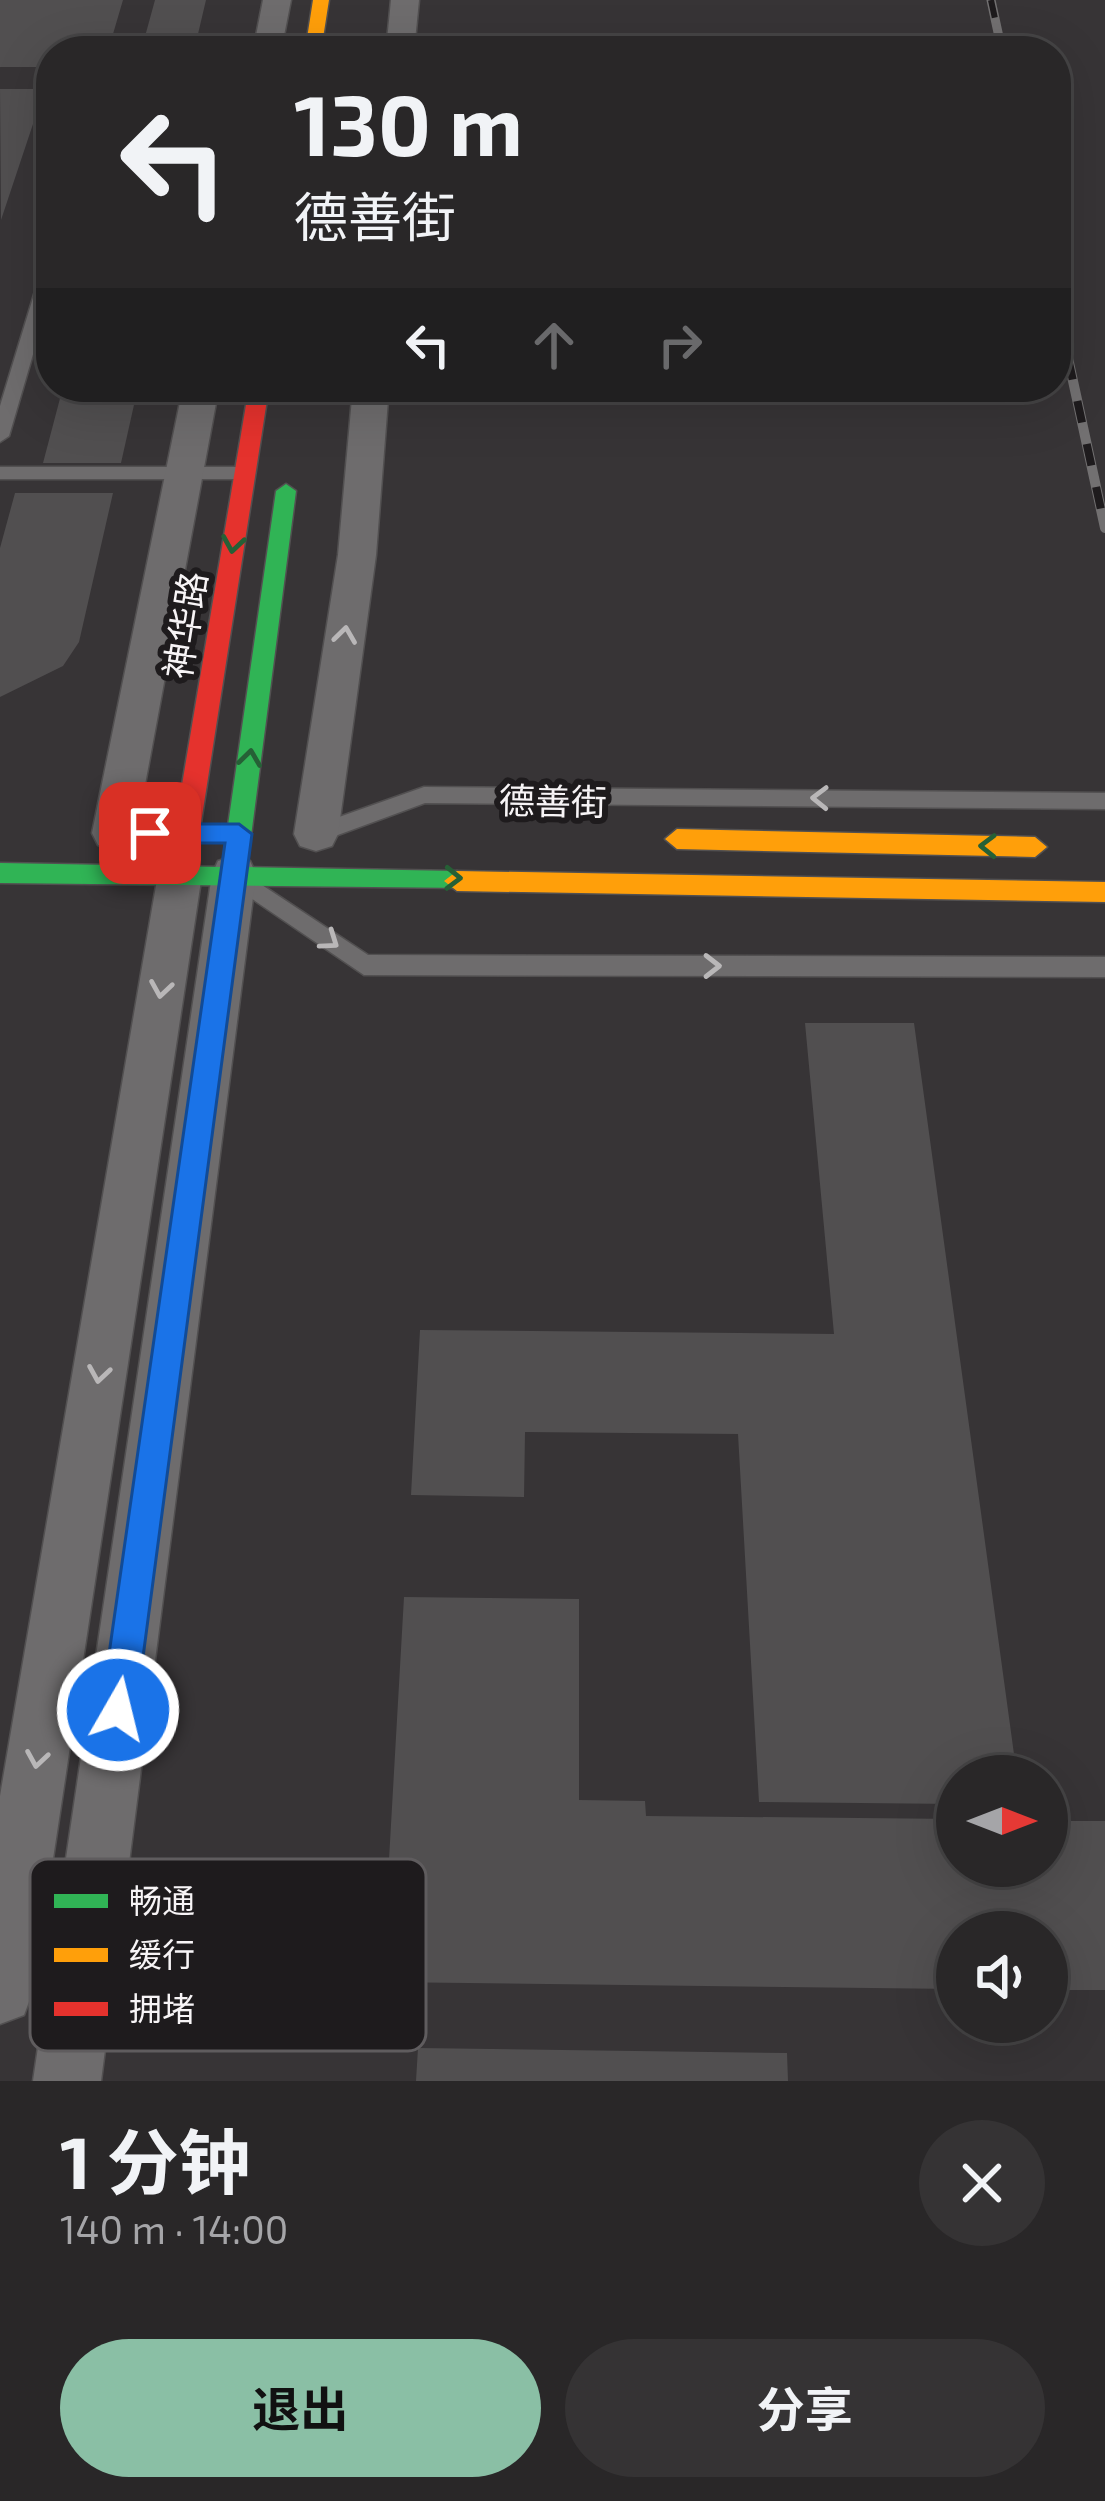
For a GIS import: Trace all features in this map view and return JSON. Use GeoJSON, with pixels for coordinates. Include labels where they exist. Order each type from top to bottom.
{"type":"FeatureCollection","features":[{"type":"Feature","properties":{"kind":"main road"},"geometry":{"type":"LineString","coordinates":[[315,36],[321,0]]}},
{"type":"Feature","properties":{"kind":"main road","name":"神华路"},"geometry":{"type":"LineString","coordinates":[[220,850],[244,473],[256,402]]}},
{"type":"Feature","properties":{"kind":"main road"},"geometry":{"type":"LineString","coordinates":[[220,850],[291,458]]}},
{"type":"Feature","properties":{"kind":"main road"},"geometry":{"type":"LineString","coordinates":[[102,833],[220,850],[856,891],[1105,892]]}},
{"type":"Feature","properties":{"kind":"main road"},"geometry":{"type":"LineString","coordinates":[[306,834],[407,834]]}},
{"type":"Feature","properties":{"kind":"main road","name":"德善街"},"geometry":{"type":"LineString","coordinates":[[658,838],[1058,847]]}},
{"type":"Feature","properties":{"kind":"main road"},"geometry":{"type":"LineString","coordinates":[[0,873],[220,850]]}},
{"type":"Feature","properties":{"kind":"street"},"geometry":{"type":"LineString","coordinates":[[270,36],[277,0]]}},
{"type":"Feature","properties":{"kind":"street"},"geometry":{"type":"LineString","coordinates":[[401,36],[405,0]]}},
{"type":"Feature","properties":{"kind":"street"},"geometry":{"type":"LineString","coordinates":[[102,833],[198,402]]}},
{"type":"Feature","properties":{"kind":"street"},"geometry":{"type":"LineString","coordinates":[[306,834],[357,555],[370,402]]}},
{"type":"Feature","properties":{"kind":"street"},"geometry":{"type":"LineString","coordinates":[[0,1991],[220,850]]}},
{"type":"Feature","properties":{"kind":"street"},"geometry":{"type":"LineString","coordinates":[[95,1859],[220,850]]}},
{"type":"Feature","properties":{"kind":"street"},"geometry":{"type":"LineString","coordinates":[[67,2081],[71,2051]]}},
{"type":"Feature","properties":{"kind":"lane"},"geometry":{"type":"LineString","coordinates":[[0,436],[36,316]]}},
{"type":"Feature","properties":{"kind":"lane"},"geometry":{"type":"LineString","coordinates":[[0,473],[244,473]]}},
{"type":"Feature","properties":{"kind":"lane"},"geometry":{"type":"LineString","coordinates":[[306,834],[424,795],[1105,801]]}},
{"type":"Feature","properties":{"kind":"lane"},"geometry":{"type":"LineString","coordinates":[[220,850],[364,965],[1105,967]]}},
{"type":"Feature","properties":{"kind":"building"},"geometry":{"type":"Polygon","coordinates":[[[0,0],[123,0],[112,36],[36,36],[36,67],[0,67],[0,0]]]}},
{"type":"Feature","properties":{"kind":"building"},"geometry":{"type":"Polygon","coordinates":[[[155,0],[206,0],[198,36],[145,36],[155,0]]]}},
{"type":"Feature","properties":{"kind":"building"},"geometry":{"type":"Polygon","coordinates":[[[0,89],[36,89],[36,115],[1,220],[0,89]]]}},
{"type":"Feature","properties":{"kind":"building"},"geometry":{"type":"Polygon","coordinates":[[[59,402],[135,402],[121,463],[43,463],[59,402]]]}},
{"type":"Feature","properties":{"kind":"building"},"geometry":{"type":"Polygon","coordinates":[[[15,493],[113,493],[79,642],[63,666],[0,697],[0,548],[15,493]]]}},
{"type":"Feature","properties":{"kind":"building"},"geometry":{"type":"Polygon","coordinates":[[[805,1023],[914,1023],[1014,1755],[936,1755],[936,1804],[759,1802],[738,1434],[525,1432],[524,1497],[411,1495],[420,1330],[834,1334],[805,1023]]]}},
{"type":"Feature","properties":{"kind":"building"},"geometry":{"type":"Polygon","coordinates":[[[404,1597],[579,1599],[579,1800],[645,1801],[646,1816],[936,1819],[936,1887],[1068,1887],[1068,1821],[1105,1821],[1105,1990],[1068,1990],[1068,1911],[936,1911],[936,1989],[426,1983],[426,1859],[389,1859],[404,1597]]]}},
{"type":"Feature","properties":{"kind":"building"},"geometry":{"type":"Polygon","coordinates":[[[426,2048],[787,2053],[788,2081],[416,2081],[418,2051],[426,2048]]]}},
{"type":"Feature","properties":{"kind":"railway"},"geometry":{"type":"LineString","coordinates":[[991,0],[999,36]]}},
{"type":"Feature","properties":{"kind":"railway"},"geometry":{"type":"LineString","coordinates":[[1071,372],[1105,528]]}},
{"type":"Feature","properties":{"kind":"traffic: fast"},"geometry":{"type":"LineString","coordinates":[[234,874],[286,491]]}},
{"type":"Feature","properties":{"kind":"traffic: fast"},"geometry":{"type":"LineString","coordinates":[[0,873],[457,881]]}},
{"type":"Feature","properties":{"kind":"traffic: slow"},"geometry":{"type":"LineString","coordinates":[[315,36],[321,0]]}},
{"type":"Feature","properties":{"kind":"traffic: slow"},"geometry":{"type":"LineString","coordinates":[[677,839],[1035,847]]}},
{"type":"Feature","properties":{"kind":"traffic: slow"},"geometry":{"type":"LineString","coordinates":[[457,881],[1105,892]]}},
{"type":"Feature","properties":{"kind":"traffic: jam"},"geometry":{"type":"LineString","coordinates":[[180,874],[257,402]]}},
{"type":"Feature","properties":{"kind":"route"},"geometry":{"type":"LineString","coordinates":[[118,1710],[239,834],[150,833]]}}]}
